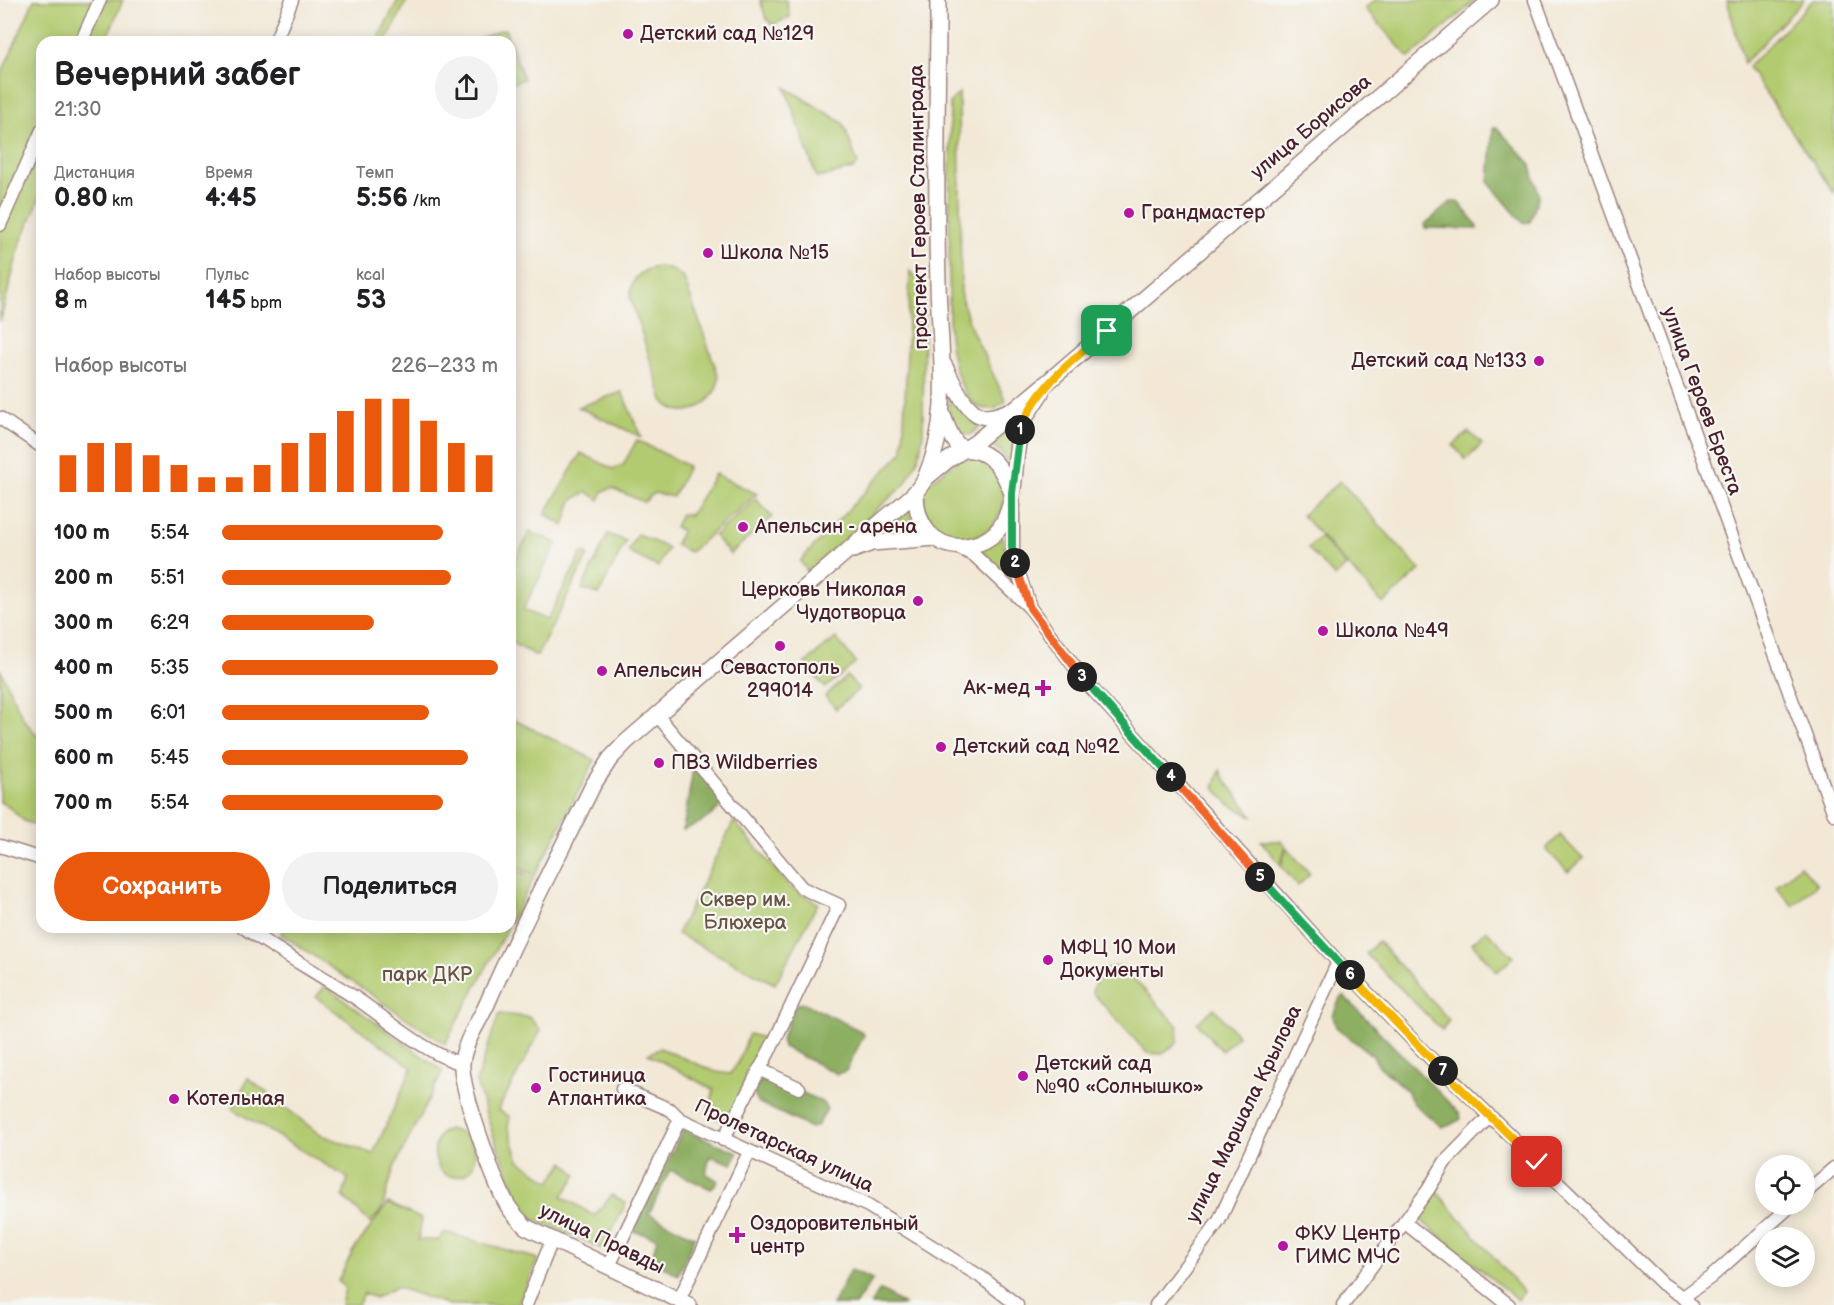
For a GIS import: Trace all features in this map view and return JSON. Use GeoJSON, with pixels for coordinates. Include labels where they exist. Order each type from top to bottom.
{"type":"FeatureCollection","features":[{"type":"Feature","properties":{"kind":"main road","name":"проспект Героев Сталинграда"},"geometry":{"type":"LineString","coordinates":[[921,485],[934,454],[942,413],[943,363],[938,284],[938,0]]}},
{"type":"Feature","properties":{"kind":"main road","name":"улица Борисова"},"geometry":{"type":"LineString","coordinates":[[964,450],[1050,380],[1491,0]]}},
{"type":"Feature","properties":{"kind":"main road"},"geometry":{"type":"LineString","coordinates":[[943,363],[965,404],[981,416],[997,416],[1015,409]]}},
{"type":"Feature","properties":{"kind":"main road","name":"улица Борисова"},"geometry":{"type":"LineString","coordinates":[[1012,493],[1020,430],[1030,409],[1050,380]]}},
{"type":"Feature","properties":{"kind":"main road","name":"проспект Героев Сталинграда"},"geometry":{"type":"LineString","coordinates":[[942,413],[954,440],[964,450]]}},
{"type":"Feature","properties":{"kind":"main road"},"geometry":{"type":"LineString","coordinates":[[462,1063],[466,1049],[489,1000],[593,785],[610,759],[626,742],[921,485],[964,450],[980,452],[994,461],[1004,474],[1012,493],[1006,520],[1000,529],[987,539],[973,545],[957,547],[935,538],[923,526],[916,508],[921,485]]}},
{"type":"Feature","properties":{"kind":"main road"},"geometry":{"type":"LineString","coordinates":[[847,551],[872,543],[935,538]]}},
{"type":"Feature","properties":{"kind":"main road","name":"улица Правды"},"geometry":{"type":"LineString","coordinates":[[462,1063],[478,1131],[500,1190],[508,1207],[526,1227],[684,1303]]}},
{"type":"Feature","properties":{"kind":"street"},"geometry":{"type":"LineString","coordinates":[[84,36],[99,0]]}},
{"type":"Feature","properties":{"kind":"street"},"geometry":{"type":"LineString","coordinates":[[277,36],[292,0]]}},
{"type":"Feature","properties":{"kind":"street","name":"улица Героев Бреста"},"geometry":{"type":"LineString","coordinates":[[1534,0],[1834,814]]}},
{"type":"Feature","properties":{"kind":"street"},"geometry":{"type":"LineString","coordinates":[[0,225],[36,144]]}},
{"type":"Feature","properties":{"kind":"street"},"geometry":{"type":"LineString","coordinates":[[0,418],[36,443]]}},
{"type":"Feature","properties":{"kind":"street"},"geometry":{"type":"LineString","coordinates":[[1012,493],[1013,558],[1030,608]]}},
{"type":"Feature","properties":{"kind":"street"},"geometry":{"type":"LineString","coordinates":[[957,547],[975,556],[1030,608],[1086,682],[1338,962],[1490,1116],[1663,1284],[1687,1301],[1781,1215]]}},
{"type":"Feature","properties":{"kind":"street"},"geometry":{"type":"LineString","coordinates":[[657,715],[802,888],[839,905],[723,1140]]}},
{"type":"Feature","properties":{"kind":"street"},"geometry":{"type":"LineString","coordinates":[[0,846],[36,857]]}},
{"type":"Feature","properties":{"kind":"street"},"geometry":{"type":"LineString","coordinates":[[252,933],[430,1049],[454,1062],[462,1063]]}},
{"type":"Feature","properties":{"kind":"street","name":"улица Маршала Крылова"},"geometry":{"type":"LineString","coordinates":[[1155,1305],[1219,1221],[1338,962]]}},
{"type":"Feature","properties":{"kind":"street"},"geometry":{"type":"LineString","coordinates":[[759,1069],[800,1088]]}},
{"type":"Feature","properties":{"kind":"street","name":"Пролетарская улица"},"geometry":{"type":"LineString","coordinates":[[622,1089],[671,1110],[680,1119],[723,1140],[868,1206],[981,1277],[1017,1305]]}},
{"type":"Feature","properties":{"kind":"street"},"geometry":{"type":"LineString","coordinates":[[1345,1304],[1445,1162],[1490,1116]]}},
{"type":"Feature","properties":{"kind":"street"},"geometry":{"type":"LineString","coordinates":[[609,1266],[680,1119]]}},
{"type":"Feature","properties":{"kind":"street"},"geometry":{"type":"LineString","coordinates":[[684,1303],[749,1152]]}},
{"type":"Feature","properties":{"kind":"street"},"geometry":{"type":"LineString","coordinates":[[1815,1184],[1834,1168]]}},
{"type":"Feature","properties":{"kind":"street"},"geometry":{"type":"LineString","coordinates":[[1404,1222],[1509,1305]]}},
{"type":"Feature","properties":{"kind":"street"},"geometry":{"type":"LineString","coordinates":[[526,1305],[552,1240]]}},
{"type":"Feature","properties":{"kind":"green space"},"geometry":{"type":"Polygon","coordinates":[[[34,0],[123,0],[108,36],[36,36],[36,207],[20,244],[0,322],[0,77],[34,0]]]}},
{"type":"Feature","properties":{"kind":"green space"},"geometry":{"type":"Polygon","coordinates":[[[398,0],[407,0],[389,36],[379,36],[398,0]]]}},
{"type":"Feature","properties":{"kind":"green space"},"geometry":{"type":"Polygon","coordinates":[[[760,0],[786,0],[790,17],[772,25],[766,18],[760,0]]]}},
{"type":"Feature","properties":{"kind":"green space"},"geometry":{"type":"Polygon","coordinates":[[[1375,0],[1476,0],[1409,58],[1365,8],[1375,0]]]}},
{"type":"Feature","properties":{"kind":"green space"},"geometry":{"type":"Polygon","coordinates":[[[1727,0],[1804,0],[1744,63],[1727,0]]]}},
{"type":"Feature","properties":{"kind":"green space"},"geometry":{"type":"Polygon","coordinates":[[[1813,0],[1834,0],[1834,193],[1748,67],[1813,0]]]}},
{"type":"Feature","properties":{"kind":"green space"},"geometry":{"type":"Polygon","coordinates":[[[505,29],[508,36],[486,36],[505,29]]]}},
{"type":"Feature","properties":{"kind":"green space"},"geometry":{"type":"Polygon","coordinates":[[[516,58],[524,79],[516,82],[516,58]]]}},
{"type":"Feature","properties":{"kind":"green space"},"geometry":{"type":"Polygon","coordinates":[[[785,87],[843,123],[858,164],[853,169],[817,178],[785,87]]]}},
{"type":"Feature","properties":{"kind":"green space"},"geometry":{"type":"Polygon","coordinates":[[[959,93],[961,297],[971,328],[1006,401],[995,409],[981,408],[967,396],[954,365],[949,336],[950,102],[959,93]]]}},
{"type":"Feature","properties":{"kind":"green space"},"geometry":{"type":"Polygon","coordinates":[[[1496,127],[1530,163],[1539,195],[1530,222],[1523,223],[1489,183],[1493,128],[1496,127]]]}},
{"type":"Feature","properties":{"kind":"green space"},"geometry":{"type":"Polygon","coordinates":[[[1451,202],[1458,202],[1477,225],[1477,229],[1425,228],[1425,224],[1451,202]]]}},
{"type":"Feature","properties":{"kind":"green space"},"geometry":{"type":"Polygon","coordinates":[[[658,267],[672,270],[684,279],[719,377],[712,396],[705,403],[689,411],[679,411],[663,400],[630,297],[632,285],[638,276],[658,267]]]}},
{"type":"Feature","properties":{"kind":"green space"},"geometry":{"type":"Polygon","coordinates":[[[910,271],[924,284],[923,435],[919,457],[905,484],[808,572],[800,561],[903,451],[910,271]]]}},
{"type":"Feature","properties":{"kind":"green space"},"geometry":{"type":"Polygon","coordinates":[[[948,386],[959,407],[981,426],[970,435],[957,432],[949,414],[948,386]]]}},
{"type":"Feature","properties":{"kind":"green space"},"geometry":{"type":"Polygon","coordinates":[[[622,392],[641,437],[578,407],[622,392]]]}},
{"type":"Feature","properties":{"kind":"green space"},"geometry":{"type":"Polygon","coordinates":[[[1015,416],[1010,465],[1000,451],[985,442],[1015,416]]]}},
{"type":"Feature","properties":{"kind":"green space"},"geometry":{"type":"Polygon","coordinates":[[[1469,432],[1482,444],[1466,460],[1453,445],[1469,432]]]}},
{"type":"Feature","properties":{"kind":"green space"},"geometry":{"type":"Polygon","coordinates":[[[637,440],[688,466],[673,497],[654,493],[644,502],[612,488],[603,491],[599,500],[587,492],[572,500],[564,526],[545,514],[581,453],[613,469],[623,465],[637,440]]]}},
{"type":"Feature","properties":{"kind":"green space"},"geometry":{"type":"Polygon","coordinates":[[[972,458],[985,461],[994,470],[1004,490],[1002,510],[986,531],[975,537],[963,539],[951,537],[940,532],[931,523],[924,507],[924,487],[959,459],[972,458]]]}},
{"type":"Feature","properties":{"kind":"green space"},"geometry":{"type":"Polygon","coordinates":[[[715,474],[757,494],[690,552],[675,545],[682,531],[675,527],[681,514],[690,515],[715,474]]]}},
{"type":"Feature","properties":{"kind":"green space"},"geometry":{"type":"Polygon","coordinates":[[[1340,481],[1420,570],[1383,604],[1302,515],[1340,481]]]}},
{"type":"Feature","properties":{"kind":"green space","name":"Апельсин - арена"},"geometry":{"type":"Polygon","coordinates":[[[756,499],[772,517],[730,554],[714,536],[756,499]]]}},
{"type":"Feature","properties":{"kind":"green space"},"geometry":{"type":"Polygon","coordinates":[[[909,506],[920,530],[875,535],[909,506]]]}},
{"type":"Feature","properties":{"kind":"green space"},"geometry":{"type":"Polygon","coordinates":[[[530,532],[557,543],[523,610],[547,620],[582,553],[588,555],[537,656],[516,645],[516,558],[530,532]]]}},
{"type":"Feature","properties":{"kind":"green space"},"geometry":{"type":"Polygon","coordinates":[[[608,534],[626,541],[599,594],[582,589],[608,534]]]}},
{"type":"Feature","properties":{"kind":"green space"},"geometry":{"type":"Polygon","coordinates":[[[637,534],[668,548],[658,567],[628,552],[637,534]]]}},
{"type":"Feature","properties":{"kind":"green space"},"geometry":{"type":"Polygon","coordinates":[[[1003,536],[1007,569],[1015,588],[980,549],[1003,536]]]}},
{"type":"Feature","properties":{"kind":"green space"},"geometry":{"type":"Polygon","coordinates":[[[1320,537],[1346,566],[1335,577],[1308,548],[1320,537]]]}},
{"type":"Feature","properties":{"kind":"green space"},"geometry":{"type":"Polygon","coordinates":[[[836,638],[856,663],[825,688],[805,663],[836,638]]]}},
{"type":"Feature","properties":{"kind":"green space"},"geometry":{"type":"Polygon","coordinates":[[[0,669],[24,720],[36,734],[36,826],[24,821],[0,802],[0,669]]]}},
{"type":"Feature","properties":{"kind":"green space"},"geometry":{"type":"Polygon","coordinates":[[[847,676],[859,689],[836,709],[825,696],[847,676]]]}},
{"type":"Feature","properties":{"kind":"green space"},"geometry":{"type":"Polygon","coordinates":[[[516,721],[595,760],[535,875],[516,867],[516,721]]]}},
{"type":"Feature","properties":{"kind":"green space"},"geometry":{"type":"Polygon","coordinates":[[[696,768],[724,799],[713,814],[683,830],[693,769],[696,768]]]}},
{"type":"Feature","properties":{"kind":"green space"},"geometry":{"type":"Polygon","coordinates":[[[1220,770],[1253,817],[1230,805],[1214,787],[1220,770]]]}},
{"type":"Feature","properties":{"kind":"green space","name":"Сквер им. Блюхера"},"geometry":{"type":"Polygon","coordinates":[[[734,821],[791,888],[818,903],[775,984],[677,934],[734,821]]]}},
{"type":"Feature","properties":{"kind":"green space"},"geometry":{"type":"Polygon","coordinates":[[[1560,835],[1583,859],[1568,872],[1546,849],[1560,835]]]}},
{"type":"Feature","properties":{"kind":"green space"},"geometry":{"type":"Polygon","coordinates":[[[1261,841],[1281,841],[1286,846],[1280,864],[1261,841]]]}},
{"type":"Feature","properties":{"kind":"green space"},"geometry":{"type":"Polygon","coordinates":[[[1287,848],[1310,874],[1298,886],[1281,866],[1287,848]]]}},
{"type":"Feature","properties":{"kind":"green space"},"geometry":{"type":"Polygon","coordinates":[[[1800,865],[1817,884],[1793,906],[1776,887],[1800,865]]]}},
{"type":"Feature","properties":{"kind":"green space"},"geometry":{"type":"Polygon","coordinates":[[[516,870],[534,878],[516,912],[516,870]]]}},
{"type":"Feature","properties":{"kind":"green space"},"geometry":{"type":"Polygon","coordinates":[[[1486,930],[1514,957],[1497,972],[1472,943],[1486,930]]]}},
{"type":"Feature","properties":{"kind":"green space","name":"парк ДКР"},"geometry":{"type":"Polygon","coordinates":[[[281,933],[505,933],[445,1044],[281,933]]]}},
{"type":"Feature","properties":{"kind":"green space"},"geometry":{"type":"Polygon","coordinates":[[[1378,941],[1449,1020],[1442,1030],[1366,954],[1378,941]]]}},
{"type":"Feature","properties":{"kind":"green space"},"geometry":{"type":"Polygon","coordinates":[[[1122,966],[1178,1026],[1177,1043],[1161,1054],[1147,1053],[1092,992],[1101,972],[1122,966]]]}},
{"type":"Feature","properties":{"kind":"green space"},"geometry":{"type":"Polygon","coordinates":[[[325,986],[443,1071],[394,1168],[381,1211],[370,1223],[343,1196],[348,1178],[232,1109],[248,1078],[319,1134],[373,1154],[412,1068],[316,997],[325,986]]]}},
{"type":"Feature","properties":{"kind":"green space"},"geometry":{"type":"Polygon","coordinates":[[[1344,996],[1460,1114],[1461,1119],[1442,1127],[1413,1103],[1406,1090],[1378,1065],[1373,1056],[1336,1027],[1333,1016],[1340,998],[1344,996]]]}},
{"type":"Feature","properties":{"kind":"green space"},"geometry":{"type":"Polygon","coordinates":[[[804,1003],[861,1031],[864,1035],[846,1071],[837,1074],[783,1047],[781,1039],[796,1004],[804,1003]]]}},
{"type":"Feature","properties":{"kind":"green space"},"geometry":{"type":"Polygon","coordinates":[[[1214,1008],[1238,1036],[1222,1051],[1197,1023],[1214,1008]]]}},
{"type":"Feature","properties":{"kind":"green space"},"geometry":{"type":"Polygon","coordinates":[[[499,1014],[529,1017],[541,1030],[498,1110],[510,1117],[508,1127],[519,1160],[550,1182],[564,1162],[577,1175],[562,1196],[594,1216],[612,1195],[626,1203],[603,1249],[533,1219],[520,1203],[494,1138],[476,1082],[499,1014]]]}},
{"type":"Feature","properties":{"kind":"green space"},"geometry":{"type":"Polygon","coordinates":[[[749,1034],[769,1040],[727,1124],[708,1113],[714,1090],[648,1054],[660,1048],[716,1072],[730,1074],[738,1063],[749,1034]]]}},
{"type":"Feature","properties":{"kind":"green space"},"geometry":{"type":"Polygon","coordinates":[[[768,1076],[822,1102],[827,1109],[817,1126],[811,1128],[757,1102],[753,1090],[760,1078],[768,1076]]]}},
{"type":"Feature","properties":{"kind":"green space"},"geometry":{"type":"Polygon","coordinates":[[[448,1129],[466,1137],[475,1152],[471,1169],[462,1175],[450,1176],[443,1172],[435,1158],[437,1141],[448,1129]]]}},
{"type":"Feature","properties":{"kind":"green space"},"geometry":{"type":"Polygon","coordinates":[[[683,1130],[738,1152],[732,1164],[710,1156],[706,1173],[718,1181],[711,1189],[670,1170],[649,1214],[695,1237],[678,1275],[651,1260],[657,1238],[633,1231],[683,1130]]]}},
{"type":"Feature","properties":{"kind":"green space"},"geometry":{"type":"Polygon","coordinates":[[[1437,1192],[1523,1291],[1518,1300],[1418,1218],[1437,1192]]]}},
{"type":"Feature","properties":{"kind":"green space"},"geometry":{"type":"Polygon","coordinates":[[[388,1203],[422,1219],[418,1240],[438,1240],[445,1232],[538,1259],[518,1305],[449,1305],[396,1287],[375,1298],[364,1293],[358,1305],[341,1305],[345,1288],[338,1281],[353,1251],[388,1203]]]}},
{"type":"Feature","properties":{"kind":"green space"},"geometry":{"type":"Polygon","coordinates":[[[850,1270],[873,1279],[855,1305],[832,1305],[850,1270]]]}},
{"type":"Feature","properties":{"kind":"green space"},"geometry":{"type":"Polygon","coordinates":[[[880,1290],[904,1305],[870,1305],[880,1290]]]}},
{"type":"Feature","properties":{"kind":"place","name":"Детский сад №129"},"geometry":{"type":"Point","coordinates":[628,34]}},
{"type":"Feature","properties":{"kind":"place","name":"Грандмастер"},"geometry":{"type":"Point","coordinates":[1129,213]}},
{"type":"Feature","properties":{"kind":"place","name":"Школа №15"},"geometry":{"type":"Point","coordinates":[708,253]}},
{"type":"Feature","properties":{"kind":"place","name":"Детский сад №133"},"geometry":{"type":"Point","coordinates":[1539,361]}},
{"type":"Feature","properties":{"kind":"place","name":"Апельсин - арена"},"geometry":{"type":"Point","coordinates":[743,527]}},
{"type":"Feature","properties":{"kind":"place","name":"Церковь Николая Чудотворца"},"geometry":{"type":"Point","coordinates":[918,601]}},
{"type":"Feature","properties":{"kind":"place","name":"Школа №49"},"geometry":{"type":"Point","coordinates":[1323,631]}},
{"type":"Feature","properties":{"kind":"place","name":"Севастополь 299014"},"geometry":{"type":"Point","coordinates":[780,646]}},
{"type":"Feature","properties":{"kind":"place","name":"Апельсин"},"geometry":{"type":"Point","coordinates":[602,671]}},
{"type":"Feature","properties":{"kind":"place","name":"Ак-мед"},"geometry":{"type":"Point","coordinates":[1043,688]}},
{"type":"Feature","properties":{"kind":"place","name":"Детский сад №92"},"geometry":{"type":"Point","coordinates":[941,747]}},
{"type":"Feature","properties":{"kind":"place","name":"ПВЗ Wildberries"},"geometry":{"type":"Point","coordinates":[659,763]}},
{"type":"Feature","properties":{"kind":"place","name":"МФЦ 10 Мои Документы"},"geometry":{"type":"Point","coordinates":[1048,960]}},
{"type":"Feature","properties":{"kind":"place","name":"Детский сад №90 «Солнышко»"},"geometry":{"type":"Point","coordinates":[1023,1076]}},
{"type":"Feature","properties":{"kind":"place","name":"Гостиница Атлантика"},"geometry":{"type":"Point","coordinates":[536,1088]}},
{"type":"Feature","properties":{"kind":"place","name":"Котельная"},"geometry":{"type":"Point","coordinates":[174,1099]}},
{"type":"Feature","properties":{"kind":"place","name":"Оздоровительный центр"},"geometry":{"type":"Point","coordinates":[737,1235]}},
{"type":"Feature","properties":{"kind":"place","name":"ФКУ Центр ГИМС МЧС"},"geometry":{"type":"Point","coordinates":[1283,1246]}},
{"type":"Feature","properties":{"kind":"route"},"geometry":{"type":"LineString","coordinates":[[1107,331],[1050,380],[1030,409],[1020,430],[1012,493],[1012,548],[1016,569],[1030,608],[1086,682],[1300,923],[1425,1053],[1537,1162]]}}]}
